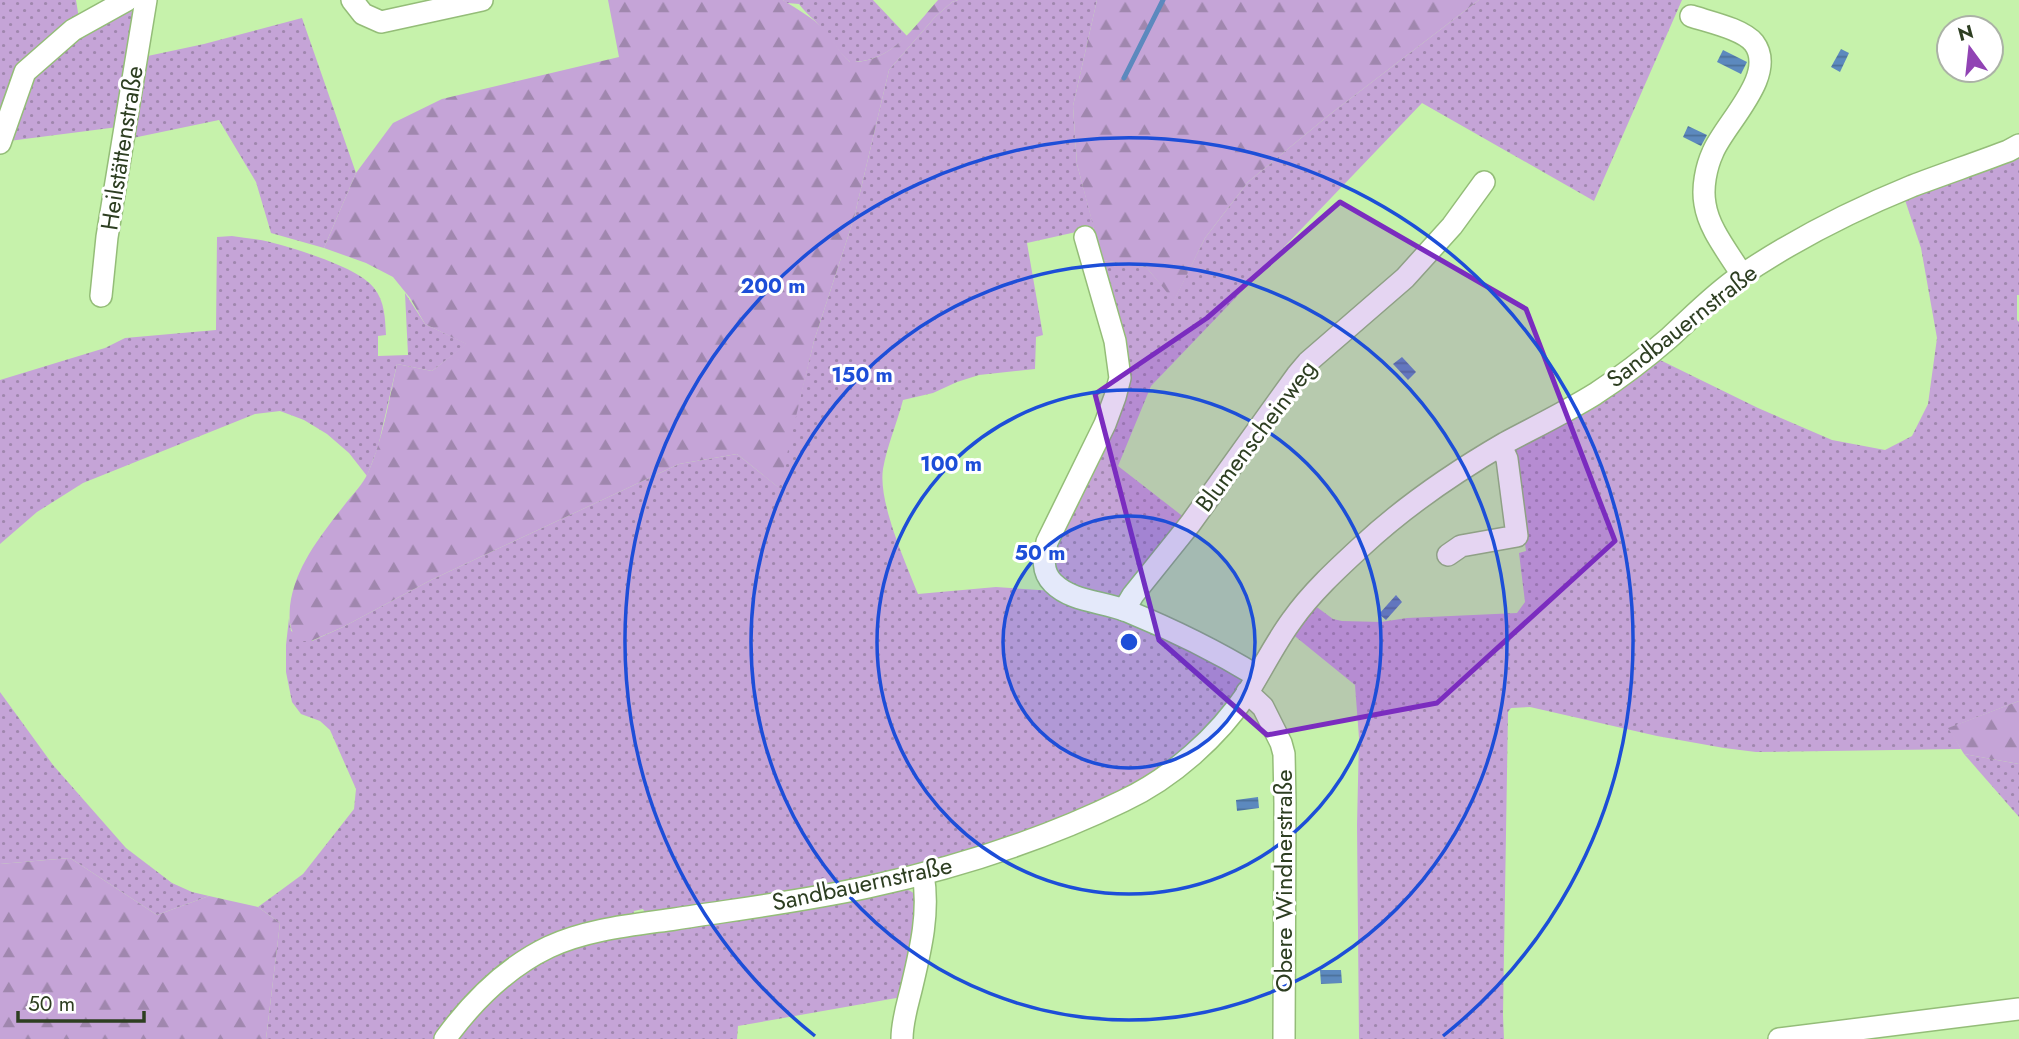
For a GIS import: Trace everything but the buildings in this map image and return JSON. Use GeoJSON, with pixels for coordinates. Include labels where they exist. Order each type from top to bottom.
{"type":"FeatureCollection","features":[{"type":"Feature","properties":{"kind":"street"},"geometry":{"type":"LineString","coordinates":[[0,143],[25,72],[73,30],[127,0]]}},
{"type":"Feature","properties":{"kind":"street","name":"Heilstättenstraße"},"geometry":{"type":"LineString","coordinates":[[101,296],[106,241],[146,0]]}},
{"type":"Feature","properties":{"kind":"street"},"geometry":{"type":"LineString","coordinates":[[352,0],[363,14],[381,22],[482,0]]}},
{"type":"Feature","properties":{"kind":"street"},"geometry":{"type":"LineString","coordinates":[[1691,16],[1738,32],[1754,43],[1762,59],[1758,78],[1713,151],[1704,184],[1704,204],[1711,225],[1742,275]]}},
{"type":"Feature","properties":{"kind":"street","name":"Sandbauernstraße"},"geometry":{"type":"LineString","coordinates":[[445,1039],[486,991],[514,967],[549,947],[590,932],[778,903],[864,888],[923,874],[1068,826],[1128,799],[1165,777],[1202,746],[1252,684],[1271,649],[1296,615],[1363,545],[1405,510],[1501,446],[1591,397],[1632,369],[1722,289],[1742,275],[1813,233],[1875,202],[2019,145]]}},
{"type":"Feature","properties":{"kind":"street","name":"Blumenscheinweg"},"geometry":{"type":"LineString","coordinates":[[1124,610],[1190,524],[1302,368],[1405,278],[1452,226],[1484,182]]}},
{"type":"Feature","properties":{"kind":"street"},"geometry":{"type":"LineString","coordinates":[[1084,237],[1115,341],[1120,378],[1105,424],[1047,542],[1044,570],[1062,591],[1124,610],[1221,655],[1252,684]]}},
{"type":"Feature","properties":{"kind":"street"},"geometry":{"type":"LineString","coordinates":[[1448,555],[1461,546],[1517,536],[1507,459],[1501,446]]}},
{"type":"Feature","properties":{"kind":"street","name":"Obere Windnerstraße"},"geometry":{"type":"LineString","coordinates":[[1252,684],[1284,754],[1284,1039]]}},
{"type":"Feature","properties":{"kind":"street"},"geometry":{"type":"LineString","coordinates":[[902,1039],[902,1027],[919,955],[925,915],[923,874]]}},
{"type":"Feature","properties":{"kind":"street"},"geometry":{"type":"LineString","coordinates":[[1779,1039],[2019,1009]]}},
{"type":"Feature","properties":{"kind":"highlighted area"},"geometry":{"type":"Polygon","coordinates":[[[1340,202],[1526,309],[1615,541],[1437,703],[1267,735],[1159,640],[1095,394],[1207,318],[1340,202]]]}},
{"type":"Feature","properties":{"kind":"green space"},"geometry":{"type":"Polygon","coordinates":[[[0,0],[76,0],[79,19],[57,35],[0,129],[0,0]]]}},
{"type":"Feature","properties":{"kind":"green space"},"geometry":{"type":"Polygon","coordinates":[[[608,0],[783,0],[820,25],[850,62],[878,57],[889,50],[910,32],[938,0],[958,0],[935,17],[889,70],[854,218],[814,341],[779,488],[737,454],[679,464],[431,580],[343,627],[311,641],[298,641],[291,628],[290,616],[297,577],[319,539],[368,473],[382,433],[397,364],[432,371],[466,344],[425,324],[410,298],[393,277],[366,263],[324,248],[356,173],[393,123],[442,99],[619,57],[608,0]]]}},
{"type":"Feature","properties":{"kind":"green space"},"geometry":{"type":"Polygon","coordinates":[[[783,0],[873,0],[907,36],[881,55],[850,62],[799,4],[783,0]]]}},
{"type":"Feature","properties":{"kind":"green space"},"geometry":{"type":"Polygon","coordinates":[[[958,0],[1097,0],[1073,106],[1077,164],[1094,228],[1027,243],[1043,335],[1036,337],[1035,369],[979,375],[933,393],[903,400],[885,460],[883,482],[888,514],[906,565],[918,594],[996,587],[1054,591],[1125,615],[1239,675],[1241,682],[1235,696],[1222,714],[1154,776],[1052,825],[880,877],[646,915],[643,909],[634,911],[633,916],[575,929],[436,1039],[266,1039],[280,923],[258,907],[303,874],[354,809],[356,789],[330,730],[320,721],[301,714],[292,702],[286,672],[289,618],[291,631],[312,641],[431,580],[679,464],[737,454],[778,487],[814,341],[854,218],[889,70],[935,17],[958,0]]]}},
{"type":"Feature","properties":{"kind":"green space"},"geometry":{"type":"Polygon","coordinates":[[[1097,0],[1479,0],[1329,115],[1248,182],[1205,238],[1174,301],[1146,267],[1102,260],[1077,164],[1073,106],[1097,0]]]}},
{"type":"Feature","properties":{"kind":"green space"},"geometry":{"type":"Polygon","coordinates":[[[1479,0],[1682,0],[1594,201],[1422,103],[1151,386],[1118,466],[1185,518],[1126,594],[1115,600],[1060,581],[1049,551],[1117,409],[1102,260],[1146,267],[1174,300],[1205,238],[1248,182],[1329,115],[1479,0]]]}},
{"type":"Feature","properties":{"kind":"green space"},"geometry":{"type":"Polygon","coordinates":[[[136,7],[118,127],[9,141],[33,71],[113,12],[136,7]]]}},
{"type":"Feature","properties":{"kind":"green space"},"geometry":{"type":"Polygon","coordinates":[[[302,18],[356,173],[324,248],[271,233],[256,182],[219,120],[128,139],[143,57],[302,18]]]}},
{"type":"Feature","properties":{"kind":"green space"},"geometry":{"type":"Polygon","coordinates":[[[2019,154],[2019,701],[1949,728],[1961,749],[1756,752],[1657,736],[1530,707],[1511,708],[1508,712],[1504,1039],[1359,1039],[1359,738],[1355,685],[1291,633],[1314,605],[1333,619],[1342,621],[1381,622],[1407,618],[1517,613],[1525,602],[1519,553],[1526,551],[1512,454],[1516,448],[1658,359],[1758,408],[1832,440],[1885,450],[1912,436],[1928,404],[1937,338],[1921,248],[1904,197],[2019,154]]]}},
{"type":"Feature","properties":{"kind":"green space"},"geometry":{"type":"Polygon","coordinates":[[[232,236],[270,242],[310,254],[341,266],[366,280],[378,293],[384,310],[386,335],[378,336],[378,356],[408,355],[405,293],[425,324],[467,344],[432,371],[397,364],[378,447],[367,476],[349,453],[327,434],[304,420],[280,411],[255,414],[83,483],[37,512],[0,544],[0,380],[105,348],[125,338],[216,330],[217,237],[232,236]]]}},
{"type":"Feature","properties":{"kind":"green space"},"geometry":{"type":"Polygon","coordinates":[[[0,692],[53,765],[126,848],[172,883],[209,896],[157,915],[70,858],[0,864],[0,692]]]}},
{"type":"Feature","properties":{"kind":"green space"},"geometry":{"type":"Polygon","coordinates":[[[2019,701],[2019,764],[1964,754],[1948,728],[2019,701]]]}},
{"type":"Feature","properties":{"kind":"green space"},"geometry":{"type":"Polygon","coordinates":[[[1964,754],[2019,764],[2019,817],[1964,754]]]}},
{"type":"Feature","properties":{"kind":"green space"},"geometry":{"type":"Polygon","coordinates":[[[70,858],[157,915],[209,896],[258,907],[280,923],[266,1039],[0,1039],[0,864],[70,858]]]}},
{"type":"Feature","properties":{"kind":"green space"},"geometry":{"type":"Polygon","coordinates":[[[897,889],[910,891],[919,900],[902,997],[738,1026],[737,1039],[454,1039],[507,981],[574,944],[897,889]]]}},
{"type":"Feature","properties":{"kind":"water"},"geometry":{"type":"Polygon","coordinates":[[[1841,49],[1849,53],[1840,72],[1831,67],[1841,49]]]}},
{"type":"Feature","properties":{"kind":"water"},"geometry":{"type":"Polygon","coordinates":[[[1723,50],[1747,62],[1741,74],[1717,62],[1723,50]]]}},
{"type":"Feature","properties":{"kind":"water"},"geometry":{"type":"Polygon","coordinates":[[[1688,126],[1707,135],[1701,146],[1683,137],[1688,126]]]}},
{"type":"Feature","properties":{"kind":"water"},"geometry":{"type":"Polygon","coordinates":[[[1402,357],[1416,372],[1408,380],[1393,364],[1402,357]]]}},
{"type":"Feature","properties":{"kind":"water"},"geometry":{"type":"Polygon","coordinates":[[[1396,595],[1402,602],[1386,620],[1379,614],[1396,595]]]}},
{"type":"Feature","properties":{"kind":"water"},"geometry":{"type":"Polygon","coordinates":[[[1258,797],[1259,808],[1237,811],[1236,800],[1258,797]]]}},
{"type":"Feature","properties":{"kind":"water"},"geometry":{"type":"Polygon","coordinates":[[[1320,970],[1341,970],[1342,983],[1321,984],[1320,970]]]}},
{"type":"Feature","properties":{"kind":"waterway"},"geometry":{"type":"LineString","coordinates":[[1124,78],[1163,0]]}}]}
